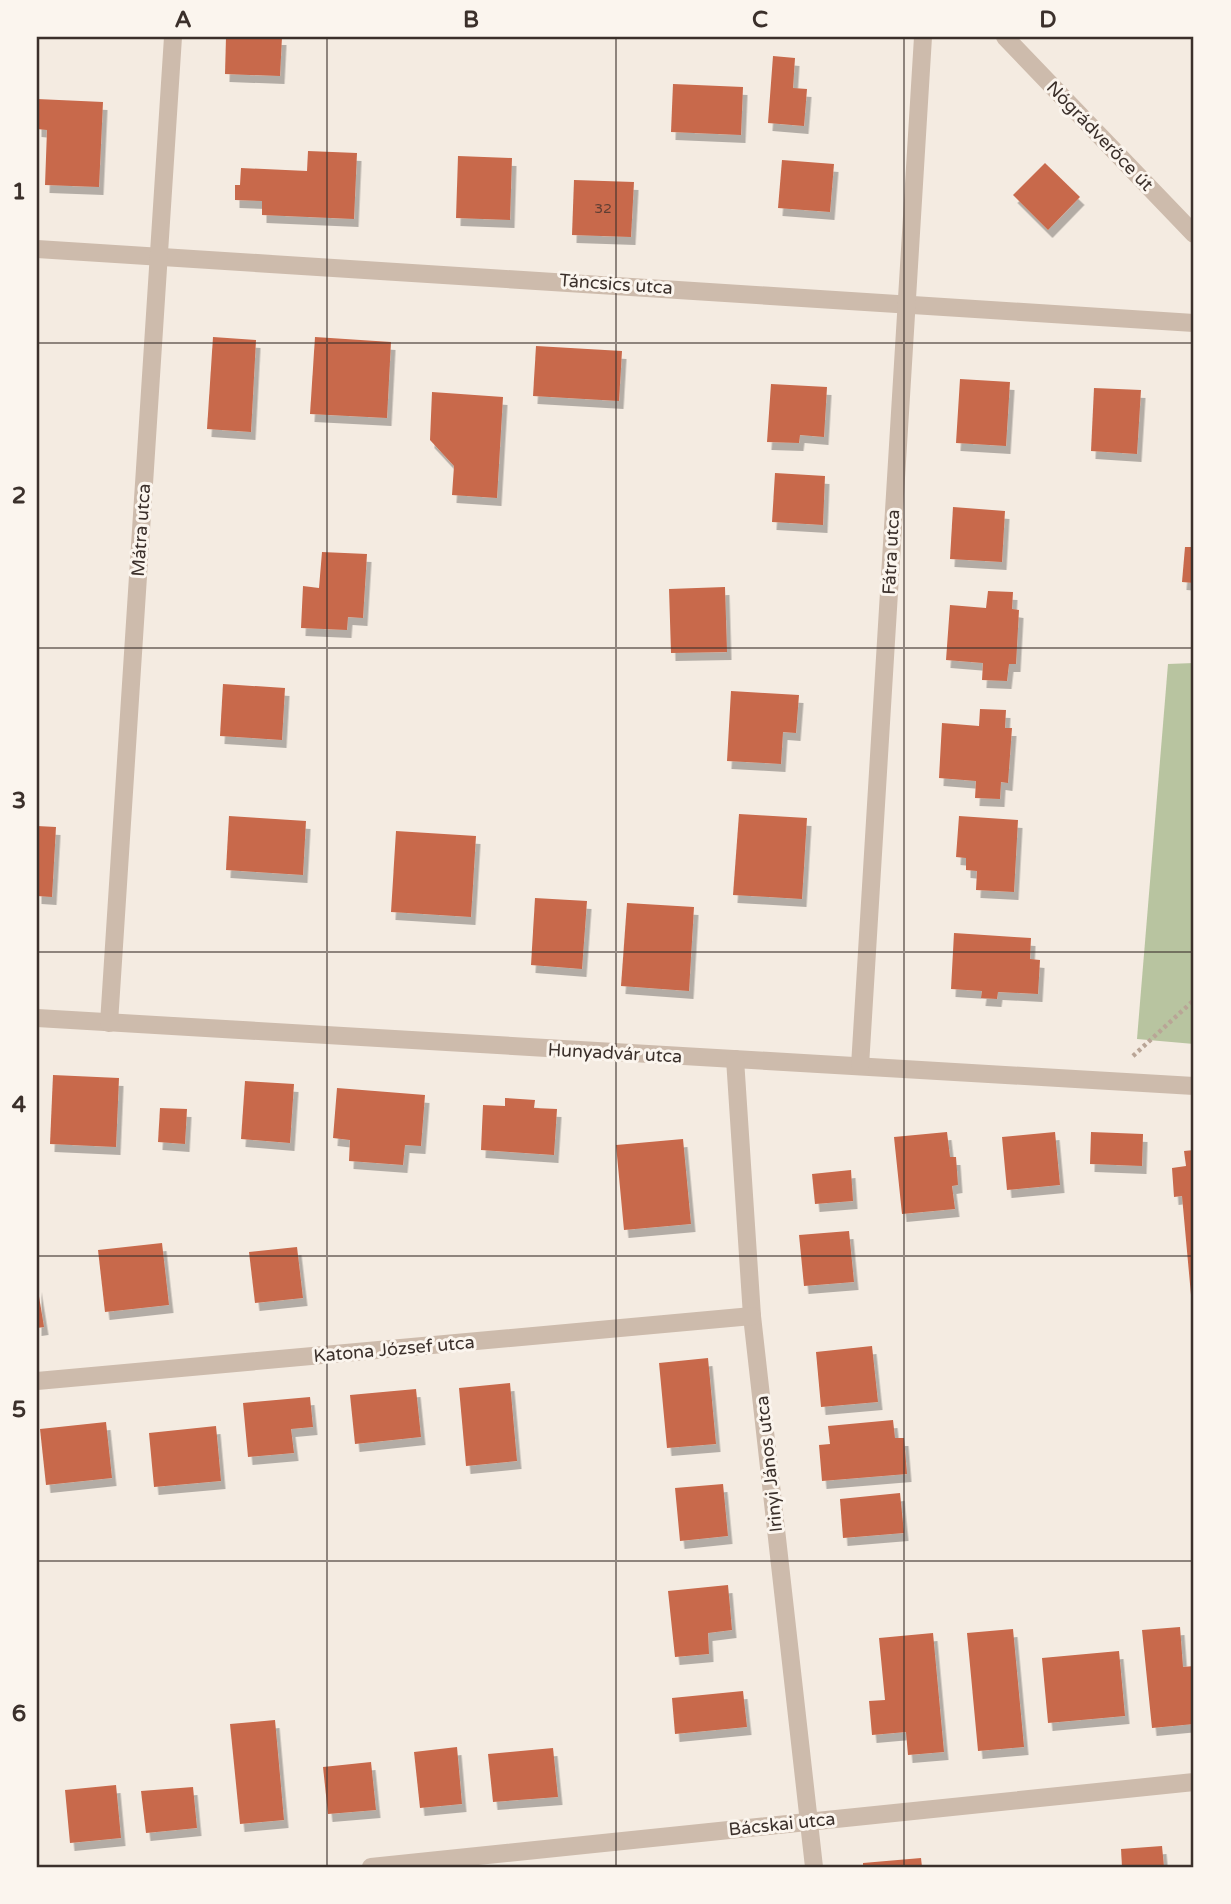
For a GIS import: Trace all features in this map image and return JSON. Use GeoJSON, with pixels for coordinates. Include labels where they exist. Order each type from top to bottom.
{"type":"FeatureCollection","features":[{"type":"Feature","properties":{"kind":"street","name":"Mátra utca"},"geometry":{"type":"LineString","coordinates":[[109,1023],[173,37]]}},
{"type":"Feature","properties":{"kind":"street","name":"Fátra utca"},"geometry":{"type":"LineString","coordinates":[[860,1066],[923,37]]}},
{"type":"Feature","properties":{"kind":"street","name":"Nógrádverőce út"},"geometry":{"type":"LineString","coordinates":[[1005,37],[1194,234]]}},
{"type":"Feature","properties":{"kind":"street","name":"Táncsics utca"},"geometry":{"type":"LineString","coordinates":[[37,249],[1194,323]]}},
{"type":"Feature","properties":{"kind":"street","name":"Hunyadvár utca"},"geometry":{"type":"LineString","coordinates":[[37,1018],[1194,1086]]}},
{"type":"Feature","properties":{"kind":"street","name":"Irinyi János utca"},"geometry":{"type":"LineString","coordinates":[[735,1059],[752,1316],[814,1867]]}},
{"type":"Feature","properties":{"kind":"street","name":"Katona József utca"},"geometry":{"type":"LineString","coordinates":[[37,1381],[752,1316]]}},
{"type":"Feature","properties":{"kind":"street","name":"Bácskai utca"},"geometry":{"type":"LineString","coordinates":[[371,1867],[1194,1782]]}},
{"type":"Feature","properties":{"kind":"path"},"geometry":{"type":"LineString","coordinates":[[1113,1082],[1136,1053],[1194,1000]]}},
{"type":"Feature","properties":{"kind":"green space"},"geometry":{"type":"Polygon","coordinates":[[[1194,663],[1194,1044],[1137,1039],[1168,664],[1194,663]]]}},
{"type":"Feature","properties":{"kind":"building"},"geometry":{"type":"Polygon","coordinates":[[[226,37],[282,37],[280,76],[225,74],[226,37]]]}},
{"type":"Feature","properties":{"kind":"building"},"geometry":{"type":"Polygon","coordinates":[[[773,56],[795,58],[793,88],[807,89],[804,126],[768,123],[773,56]]]}},
{"type":"Feature","properties":{"kind":"building"},"geometry":{"type":"Polygon","coordinates":[[[673,84],[743,87],[741,135],[671,132],[673,84]]]}},
{"type":"Feature","properties":{"kind":"building"},"geometry":{"type":"Polygon","coordinates":[[[37,99],[103,102],[99,187],[45,185],[47,130],[37,129],[37,99]]]}},
{"type":"Feature","properties":{"kind":"building"},"geometry":{"type":"Polygon","coordinates":[[[308,151],[357,153],[354,219],[262,215],[262,201],[235,200],[235,185],[240,185],[241,168],[307,171],[308,151]]]}},
{"type":"Feature","properties":{"kind":"building"},"geometry":{"type":"Polygon","coordinates":[[[458,156],[512,158],[510,220],[456,218],[458,156]]]}},
{"type":"Feature","properties":{"kind":"building"},"geometry":{"type":"Polygon","coordinates":[[[782,160],[834,164],[830,212],[778,208],[782,160]]]}},
{"type":"Feature","properties":{"kind":"building"},"geometry":{"type":"Polygon","coordinates":[[[1045,163],[1080,197],[1048,230],[1013,195],[1045,163]]]}},
{"type":"Feature","properties":{"kind":"building"},"geometry":{"type":"Polygon","coordinates":[[[574,180],[634,182],[631,237],[572,235],[574,180]]]}},
{"type":"Feature","properties":{"kind":"building"},"geometry":{"type":"Polygon","coordinates":[[[213,337],[256,340],[251,432],[207,429],[213,337]]]}},
{"type":"Feature","properties":{"kind":"building"},"geometry":{"type":"Polygon","coordinates":[[[315,337],[391,342],[387,418],[310,414],[315,337]]]}},
{"type":"Feature","properties":{"kind":"building"},"geometry":{"type":"Polygon","coordinates":[[[536,346],[622,351],[619,401],[533,396],[536,346]]]}},
{"type":"Feature","properties":{"kind":"building"},"geometry":{"type":"Polygon","coordinates":[[[960,379],[1010,382],[1006,446],[956,443],[960,379]]]}},
{"type":"Feature","properties":{"kind":"building"},"geometry":{"type":"Polygon","coordinates":[[[771,384],[827,387],[824,437],[800,435],[799,443],[767,442],[771,384]]]}},
{"type":"Feature","properties":{"kind":"building"},"geometry":{"type":"Polygon","coordinates":[[[1094,388],[1141,390],[1137,454],[1091,451],[1094,388]]]}},
{"type":"Feature","properties":{"kind":"building"},"geometry":{"type":"Polygon","coordinates":[[[432,392],[503,397],[497,498],[452,495],[454,466],[430,440],[432,392]]]}},
{"type":"Feature","properties":{"kind":"building"},"geometry":{"type":"Polygon","coordinates":[[[775,473],[825,476],[823,525],[772,522],[775,473]]]}},
{"type":"Feature","properties":{"kind":"building"},"geometry":{"type":"Polygon","coordinates":[[[953,507],[1005,511],[1002,562],[950,559],[953,507]]]}},
{"type":"Feature","properties":{"kind":"building"},"geometry":{"type":"Polygon","coordinates":[[[1185,547],[1194,547],[1194,583],[1182,582],[1185,547]]]}},
{"type":"Feature","properties":{"kind":"building"},"geometry":{"type":"Polygon","coordinates":[[[322,552],[367,554],[363,618],[348,617],[347,630],[301,628],[303,586],[319,588],[322,552]]]}},
{"type":"Feature","properties":{"kind":"building"},"geometry":{"type":"Polygon","coordinates":[[[725,587],[727,652],[671,653],[669,589],[725,587]]]}},
{"type":"Feature","properties":{"kind":"building"},"geometry":{"type":"Polygon","coordinates":[[[988,591],[1013,592],[1012,609],[1019,610],[1016,664],[1009,664],[1007,681],[982,680],[983,663],[946,660],[950,605],[986,608],[988,591]]]}},
{"type":"Feature","properties":{"kind":"building"},"geometry":{"type":"Polygon","coordinates":[[[223,684],[285,688],[282,740],[220,736],[223,684]]]}},
{"type":"Feature","properties":{"kind":"building"},"geometry":{"type":"Polygon","coordinates":[[[731,691],[799,695],[796,733],[783,732],[781,764],[727,761],[731,691]]]}},
{"type":"Feature","properties":{"kind":"building"},"geometry":{"type":"Polygon","coordinates":[[[980,709],[1006,710],[1005,728],[1012,728],[1008,783],[1001,782],[1000,799],[975,798],[976,781],[939,778],[942,723],[979,726],[980,709]]]}},
{"type":"Feature","properties":{"kind":"building"},"geometry":{"type":"Polygon","coordinates":[[[739,814],[807,818],[802,899],[733,895],[739,814]]]}},
{"type":"Feature","properties":{"kind":"building"},"geometry":{"type":"Polygon","coordinates":[[[229,816],[306,821],[303,875],[226,870],[229,816]]]}},
{"type":"Feature","properties":{"kind":"building"},"geometry":{"type":"Polygon","coordinates":[[[959,816],[1018,820],[1014,892],[976,890],[977,871],[966,870],[966,858],[956,857],[959,816]]]}},
{"type":"Feature","properties":{"kind":"building"},"geometry":{"type":"Polygon","coordinates":[[[37,826],[56,827],[52,897],[37,896],[37,826]]]}},
{"type":"Feature","properties":{"kind":"building"},"geometry":{"type":"Polygon","coordinates":[[[396,831],[476,836],[471,917],[391,912],[396,831]]]}},
{"type":"Feature","properties":{"kind":"building"},"geometry":{"type":"Polygon","coordinates":[[[535,898],[587,901],[582,969],[531,965],[535,898]]]}},
{"type":"Feature","properties":{"kind":"building"},"geometry":{"type":"Polygon","coordinates":[[[627,903],[694,907],[689,991],[621,986],[627,903]]]}},
{"type":"Feature","properties":{"kind":"building"},"geometry":{"type":"Polygon","coordinates":[[[954,933],[1031,938],[1030,959],[1040,960],[1038,994],[998,992],[997,999],[981,998],[982,991],[951,989],[954,933]]]}},
{"type":"Feature","properties":{"kind":"building"},"geometry":{"type":"Polygon","coordinates":[[[53,1075],[119,1078],[116,1147],[50,1144],[53,1075]]]}},
{"type":"Feature","properties":{"kind":"building"},"geometry":{"type":"Polygon","coordinates":[[[245,1081],[294,1084],[290,1143],[241,1139],[245,1081]]]}},
{"type":"Feature","properties":{"kind":"building"},"geometry":{"type":"Polygon","coordinates":[[[337,1088],[425,1095],[421,1146],[405,1145],[403,1165],[349,1161],[350,1140],[333,1138],[337,1088]]]}},
{"type":"Feature","properties":{"kind":"building"},"geometry":{"type":"Polygon","coordinates":[[[505,1098],[535,1100],[534,1108],[557,1109],[554,1155],[481,1150],[483,1105],[505,1106],[505,1098]]]}},
{"type":"Feature","properties":{"kind":"building"},"geometry":{"type":"Polygon","coordinates":[[[160,1108],[187,1109],[185,1144],[158,1142],[160,1108]]]}},
{"type":"Feature","properties":{"kind":"building"},"geometry":{"type":"Polygon","coordinates":[[[947,1132],[950,1157],[956,1157],[958,1185],[952,1186],[955,1209],[902,1214],[894,1137],[947,1132]]]}},
{"type":"Feature","properties":{"kind":"building"},"geometry":{"type":"Polygon","coordinates":[[[1055,1132],[1060,1185],[1007,1190],[1002,1137],[1055,1132]]]}},
{"type":"Feature","properties":{"kind":"building"},"geometry":{"type":"Polygon","coordinates":[[[1091,1132],[1143,1134],[1142,1166],[1090,1164],[1091,1132]]]}},
{"type":"Feature","properties":{"kind":"building"},"geometry":{"type":"Polygon","coordinates":[[[683,1139],[691,1224],[624,1230],[616,1145],[683,1139]]]}},
{"type":"Feature","properties":{"kind":"building"},"geometry":{"type":"Polygon","coordinates":[[[1194,1150],[1192,1306],[1182,1196],[1174,1197],[1172,1168],[1186,1166],[1184,1151],[1194,1150]]]}},
{"type":"Feature","properties":{"kind":"building"},"geometry":{"type":"Polygon","coordinates":[[[851,1170],[853,1201],[815,1204],[812,1174],[851,1170]]]}},
{"type":"Feature","properties":{"kind":"building"},"geometry":{"type":"Polygon","coordinates":[[[849,1231],[854,1282],[804,1286],[799,1235],[849,1231]]]}},
{"type":"Feature","properties":{"kind":"building"},"geometry":{"type":"Polygon","coordinates":[[[162,1243],[169,1305],[105,1312],[98,1250],[162,1243]]]}},
{"type":"Feature","properties":{"kind":"building"},"geometry":{"type":"Polygon","coordinates":[[[297,1247],[303,1298],[255,1303],[249,1252],[297,1247]]]}},
{"type":"Feature","properties":{"kind":"building"},"geometry":{"type":"Polygon","coordinates":[[[37,1284],[44,1327],[37,1328],[37,1284]]]}},
{"type":"Feature","properties":{"kind":"building"},"geometry":{"type":"Polygon","coordinates":[[[872,1346],[878,1402],[821,1407],[816,1352],[872,1346]]]}},
{"type":"Feature","properties":{"kind":"building"},"geometry":{"type":"Polygon","coordinates":[[[708,1358],[716,1444],[667,1448],[659,1363],[708,1358]]]}},
{"type":"Feature","properties":{"kind":"building"},"geometry":{"type":"Polygon","coordinates":[[[510,1383],[517,1461],[466,1466],[459,1388],[510,1383]]]}},
{"type":"Feature","properties":{"kind":"building"},"geometry":{"type":"Polygon","coordinates":[[[416,1389],[421,1437],[355,1444],[350,1395],[416,1389]]]}},
{"type":"Feature","properties":{"kind":"building"},"geometry":{"type":"Polygon","coordinates":[[[310,1397],[313,1427],[291,1429],[294,1453],[248,1457],[243,1403],[310,1397]]]}},
{"type":"Feature","properties":{"kind":"building"},"geometry":{"type":"Polygon","coordinates":[[[893,1420],[895,1438],[904,1438],[907,1474],[822,1481],[819,1445],[830,1444],[828,1426],[893,1420]]]}},
{"type":"Feature","properties":{"kind":"building"},"geometry":{"type":"Polygon","coordinates":[[[106,1422],[112,1478],[46,1485],[40,1429],[106,1422]]]}},
{"type":"Feature","properties":{"kind":"building"},"geometry":{"type":"Polygon","coordinates":[[[216,1426],[221,1481],[154,1487],[149,1433],[216,1426]]]}},
{"type":"Feature","properties":{"kind":"building"},"geometry":{"type":"Polygon","coordinates":[[[723,1484],[728,1536],[680,1541],[675,1488],[723,1484]]]}},
{"type":"Feature","properties":{"kind":"building"},"geometry":{"type":"Polygon","coordinates":[[[900,1493],[904,1533],[843,1538],[840,1499],[900,1493]]]}},
{"type":"Feature","properties":{"kind":"building"},"geometry":{"type":"Polygon","coordinates":[[[728,1585],[732,1630],[708,1633],[709,1654],[675,1657],[668,1591],[728,1585]]]}},
{"type":"Feature","properties":{"kind":"building"},"geometry":{"type":"Polygon","coordinates":[[[1180,1627],[1183,1667],[1194,1666],[1194,1724],[1152,1728],[1142,1630],[1180,1627]]]}},
{"type":"Feature","properties":{"kind":"building"},"geometry":{"type":"Polygon","coordinates":[[[1013,1629],[1024,1747],[978,1751],[967,1633],[1013,1629]]]}},
{"type":"Feature","properties":{"kind":"building"},"geometry":{"type":"Polygon","coordinates":[[[933,1633],[944,1752],[908,1755],[906,1732],[872,1735],[869,1701],[885,1700],[879,1638],[933,1633]]]}},
{"type":"Feature","properties":{"kind":"building"},"geometry":{"type":"Polygon","coordinates":[[[1119,1651],[1125,1716],[1048,1723],[1042,1658],[1119,1651]]]}},
{"type":"Feature","properties":{"kind":"building"},"geometry":{"type":"Polygon","coordinates":[[[743,1691],[747,1727],[675,1734],[672,1698],[743,1691]]]}},
{"type":"Feature","properties":{"kind":"building"},"geometry":{"type":"Polygon","coordinates":[[[275,1720],[284,1820],[240,1824],[230,1724],[275,1720]]]}},
{"type":"Feature","properties":{"kind":"building"},"geometry":{"type":"Polygon","coordinates":[[[457,1747],[462,1804],[420,1808],[414,1752],[457,1747]]]}},
{"type":"Feature","properties":{"kind":"building"},"geometry":{"type":"Polygon","coordinates":[[[553,1748],[558,1797],[493,1802],[488,1754],[553,1748]]]}},
{"type":"Feature","properties":{"kind":"building"},"geometry":{"type":"Polygon","coordinates":[[[371,1762],[376,1810],[328,1814],[323,1767],[371,1762]]]}},
{"type":"Feature","properties":{"kind":"building"},"geometry":{"type":"Polygon","coordinates":[[[116,1785],[121,1838],[70,1843],[65,1790],[116,1785]]]}},
{"type":"Feature","properties":{"kind":"building"},"geometry":{"type":"Polygon","coordinates":[[[193,1787],[197,1828],[146,1833],[141,1791],[193,1787]]]}},
{"type":"Feature","properties":{"kind":"building"},"geometry":{"type":"Polygon","coordinates":[[[1162,1846],[1164,1867],[1122,1867],[1121,1849],[1162,1846]]]}},
{"type":"Feature","properties":{"kind":"building"},"geometry":{"type":"Polygon","coordinates":[[[921,1858],[922,1867],[863,1867],[863,1863],[921,1858]]]}}]}
